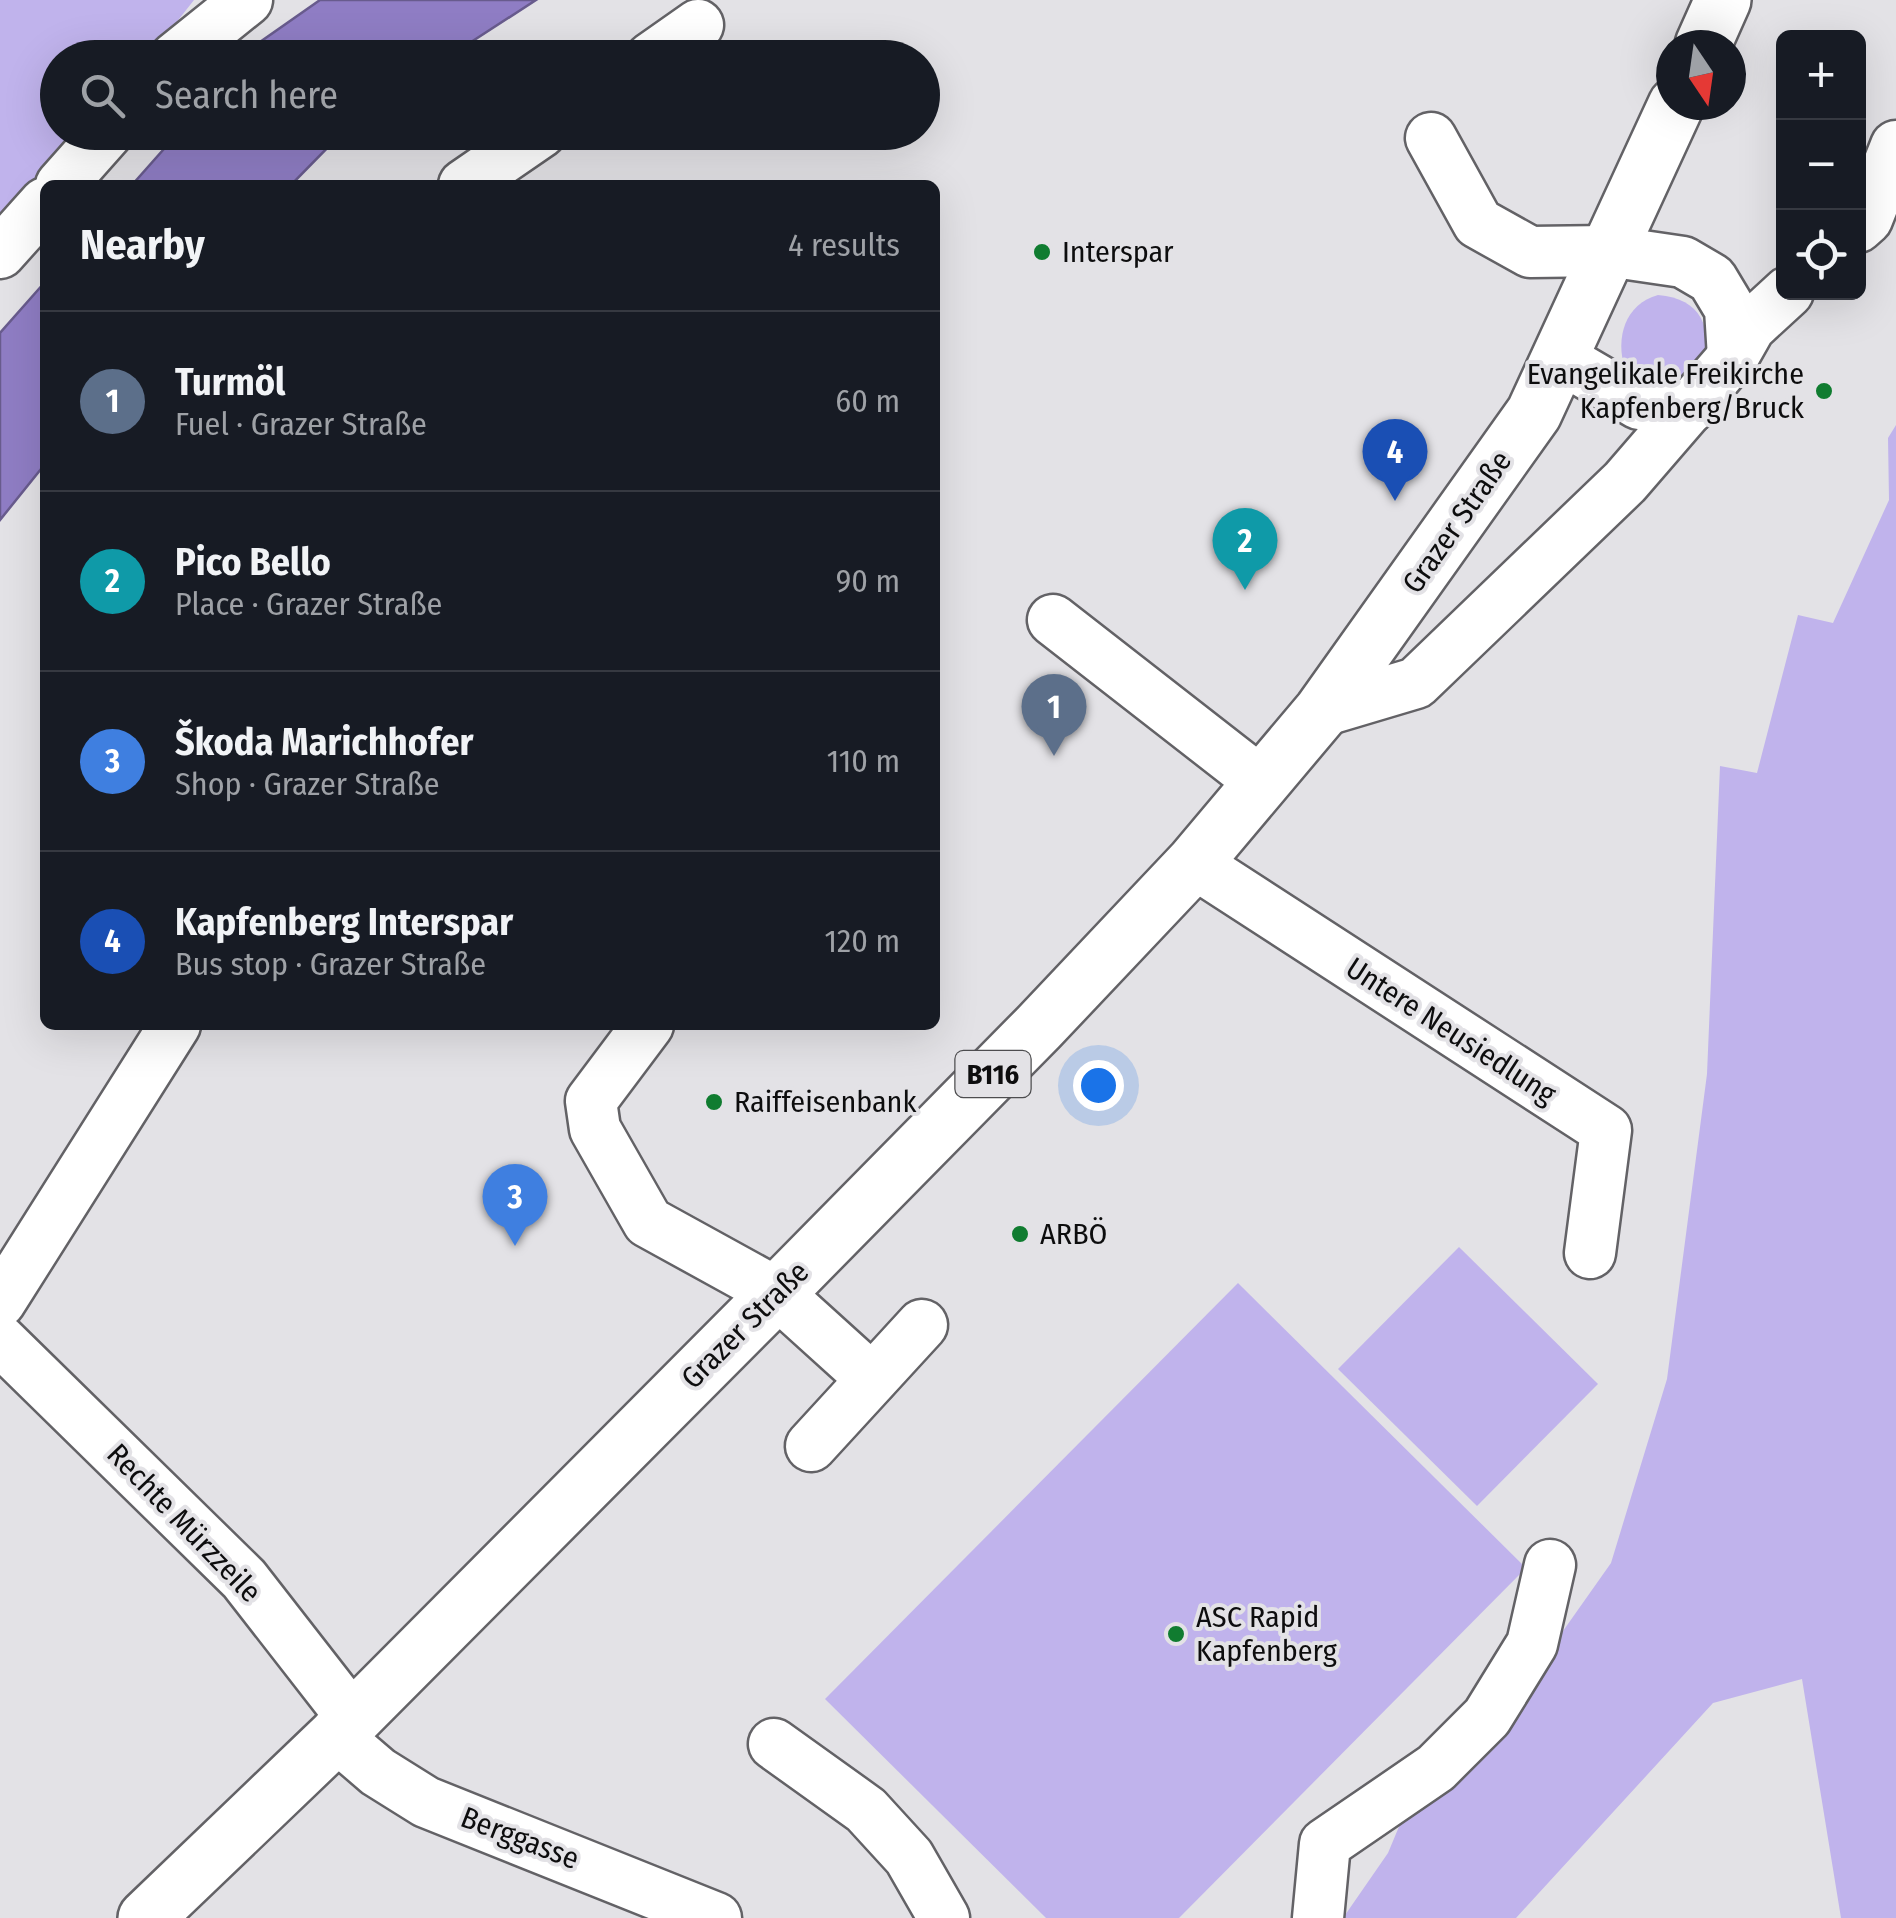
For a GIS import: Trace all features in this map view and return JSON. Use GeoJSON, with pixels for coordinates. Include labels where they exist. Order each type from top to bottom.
{"type":"FeatureCollection","features":[{"type":"Feature","properties":{"kind":"main road"},"geometry":{"type":"LineString","coordinates":[[1710,30],[1723,0]]}},
{"type":"Feature","properties":{"kind":"main road","name":"Grazer Straße"},"geometry":{"type":"LineString","coordinates":[[146,1918],[344,1728],[777,1293],[1194,862],[1322,711],[1534,413],[1669,120]]}},
{"type":"Feature","properties":{"kind":"street"},"geometry":{"type":"LineString","coordinates":[[197,40],[247,0]]}},
{"type":"Feature","properties":{"kind":"street"},"geometry":{"type":"LineString","coordinates":[[677,40],[698,25]]}},
{"type":"Feature","properties":{"kind":"street"},"geometry":{"type":"LineString","coordinates":[[1431,138],[1478,223],[1530,252],[1611,252],[1683,262],[1712,278],[1730,308],[1733,356]]}},
{"type":"Feature","properties":{"kind":"street"},"geometry":{"type":"LineString","coordinates":[[1866,219],[1896,146]]}},
{"type":"Feature","properties":{"kind":"street"},"geometry":{"type":"LineString","coordinates":[[66,180],[92,150]]}},
{"type":"Feature","properties":{"kind":"street"},"geometry":{"type":"LineString","coordinates":[[471,180],[515,150]]}},
{"type":"Feature","properties":{"kind":"street"},"geometry":{"type":"LineString","coordinates":[[0,253],[40,209]]}},
{"type":"Feature","properties":{"kind":"street"},"geometry":{"type":"LineString","coordinates":[[1322,711],[1416,683],[1625,482],[1733,356],[1750,327],[1779,300]]}},
{"type":"Feature","properties":{"kind":"street"},"geometry":{"type":"LineString","coordinates":[[1562,359],[1639,404],[1691,408]]}},
{"type":"Feature","properties":{"kind":"street"},"geometry":{"type":"LineString","coordinates":[[1053,620],[1261,782]]}},
{"type":"Feature","properties":{"kind":"street","name":"Untere Neusiedlung"},"geometry":{"type":"LineString","coordinates":[[1194,862],[1606,1130],[1590,1252]]}},
{"type":"Feature","properties":{"kind":"street"},"geometry":{"type":"LineString","coordinates":[[0,1302],[172,1030]]}},
{"type":"Feature","properties":{"kind":"street"},"geometry":{"type":"LineString","coordinates":[[644,1030],[591,1101],[595,1128],[648,1222],[777,1293],[872,1379]]}},
{"type":"Feature","properties":{"kind":"street"},"geometry":{"type":"LineString","coordinates":[[811,1446],[922,1324]]}},
{"type":"Feature","properties":{"kind":"street","name":"Rechte Mürzzeile"},"geometry":{"type":"LineString","coordinates":[[0,1340],[244,1579],[344,1728]]}},
{"type":"Feature","properties":{"kind":"street"},"geometry":{"type":"LineString","coordinates":[[1318,1918],[1325,1844],[1436,1768],[1487,1717],[1532,1644],[1550,1565]]}},
{"type":"Feature","properties":{"kind":"street","name":"Berggasse"},"geometry":{"type":"LineString","coordinates":[[344,1728],[378,1772],[426,1802],[701,1915]]}},
{"type":"Feature","properties":{"kind":"street"},"geometry":{"type":"LineString","coordinates":[[774,1744],[866,1810],[909,1857],[944,1918]]}},
{"type":"Feature","properties":{"kind":"shaded area"},"geometry":{"type":"Polygon","coordinates":[[[0,0],[194,0],[162,40],[40,40],[40,150],[66,150],[0,222],[0,0]]]}},
{"type":"Feature","properties":{"kind":"shaded area"},"geometry":{"type":"Polygon","coordinates":[[[320,0],[536,0],[474,40],[263,40],[320,0]]]}},
{"type":"Feature","properties":{"kind":"shaded area"},"geometry":{"type":"Polygon","coordinates":[[[163,150],[325,150],[296,180],[136,180],[163,150]]]}},
{"type":"Feature","properties":{"kind":"shaded area"},"geometry":{"type":"Polygon","coordinates":[[[40,288],[40,470],[0,520],[0,333],[40,288]]]}},
{"type":"Feature","properties":{"kind":"shaded area"},"geometry":{"type":"Polygon","coordinates":[[[1658,295],[1685,302],[1705,327],[1704,366],[1667,390],[1625,369],[1622,357],[1622,334],[1630,314],[1658,295]]]}},
{"type":"Feature","properties":{"kind":"shaded area"},"geometry":{"type":"Polygon","coordinates":[[[1896,425],[1896,1918],[1841,1918],[1802,1679],[1713,1703],[1516,1918],[1343,1918],[1388,1853],[1408,1805],[1527,1682],[1611,1563],[1667,1379],[1707,1074],[1720,766],[1757,773],[1798,615],[1833,623],[1889,500],[1888,438],[1896,425]]]}},
{"type":"Feature","properties":{"kind":"shaded area"},"geometry":{"type":"Polygon","coordinates":[[[1459,1247],[1598,1384],[1477,1506],[1338,1369],[1459,1247]]]}},
{"type":"Feature","properties":{"kind":"shaded area","name":"ASC Rapid Kapfenberg"},"geometry":{"type":"Polygon","coordinates":[[[1238,1283],[1526,1568],[1179,1918],[1046,1918],[825,1699],[1238,1283]]]}},
{"type":"Feature","properties":{"kind":"place","name":"Interspar"},"geometry":{"type":"Point","coordinates":[1042,252]}},
{"type":"Feature","properties":{"kind":"place","name":"Evangelikale Freikirche Kapfenberg/Bruck"},"geometry":{"type":"Point","coordinates":[1824,391]}},
{"type":"Feature","properties":{"kind":"place","name":"Kapfenberg Interspar"},"geometry":{"type":"Point","coordinates":[1395,501]}},
{"type":"Feature","properties":{"kind":"place","name":"Pico Bello"},"geometry":{"type":"Point","coordinates":[1245,590]}},
{"type":"Feature","properties":{"kind":"place","name":"Turmöl"},"geometry":{"type":"Point","coordinates":[1054,756]}},
{"type":"Feature","properties":{"kind":"place","name":"Raiffeisenbank"},"geometry":{"type":"Point","coordinates":[714,1102]}},
{"type":"Feature","properties":{"kind":"place","name":"ARBÖ"},"geometry":{"type":"Point","coordinates":[1020,1234]}},
{"type":"Feature","properties":{"kind":"place","name":"Škoda Marichhofer"},"geometry":{"type":"Point","coordinates":[515,1246]}},
{"type":"Feature","properties":{"kind":"place","name":"ASC Rapid Kapfenberg"},"geometry":{"type":"Point","coordinates":[1176,1634]}}]}
